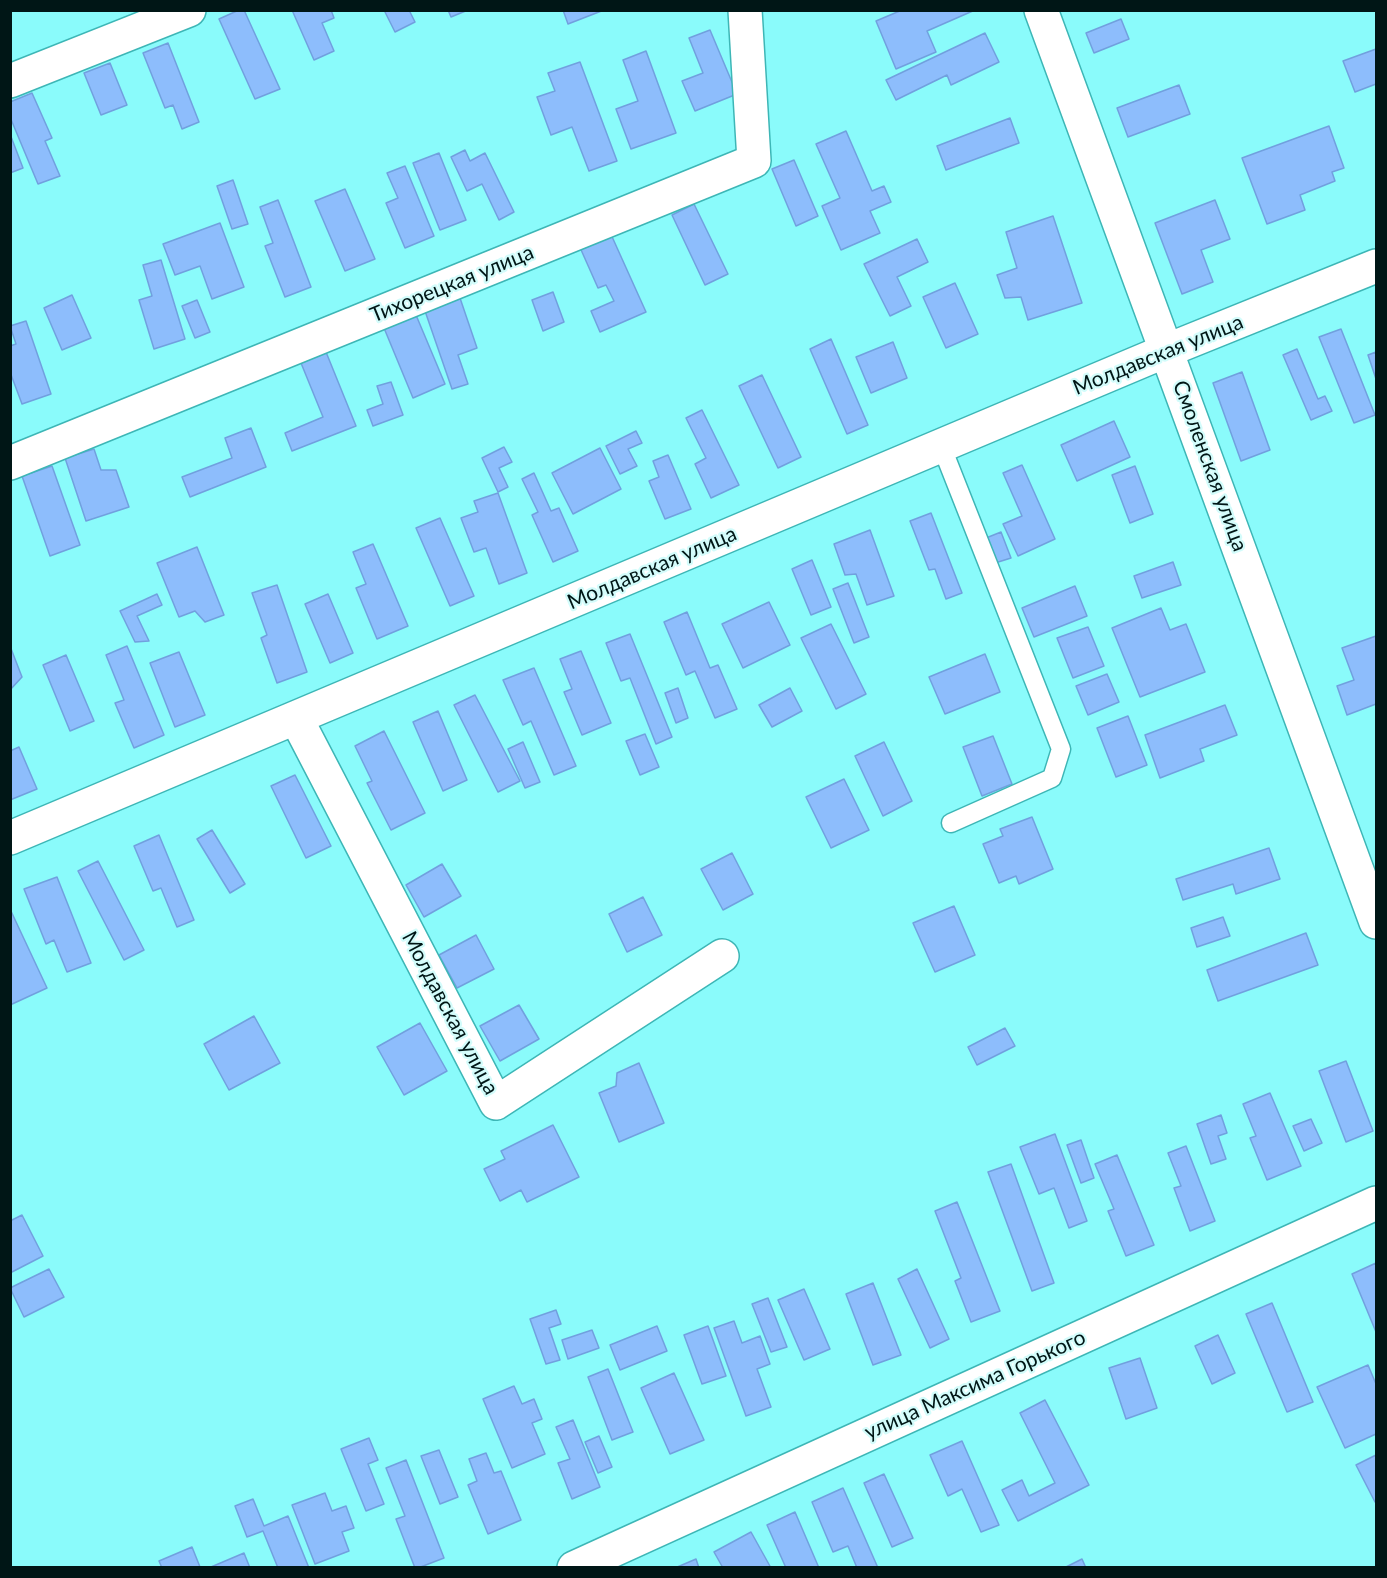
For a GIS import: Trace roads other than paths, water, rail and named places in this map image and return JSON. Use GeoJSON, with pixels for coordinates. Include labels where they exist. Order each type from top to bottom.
{"type":"FeatureCollection","features":[{"type":"Feature","properties":{"kind":"street"},"geometry":{"type":"LineString","coordinates":[[10,81],[189,10]]}},
{"type":"Feature","properties":{"kind":"street","name":"Тихорецкая улица"},"geometry":{"type":"LineString","coordinates":[[10,463],[754,161],[745,10]]}},
{"type":"Feature","properties":{"kind":"street","name":"Смоленская улица"},"geometry":{"type":"LineString","coordinates":[[1041,10],[1377,922]]}},
{"type":"Feature","properties":{"kind":"street","name":"Молдавская улица"},"geometry":{"type":"LineString","coordinates":[[10,838],[1168,350],[1377,266]]}},
{"type":"Feature","properties":{"kind":"street","name":"Молдавская улица"},"geometry":{"type":"LineString","coordinates":[[296,718],[496,1103],[722,956]]}},
{"type":"Feature","properties":{"kind":"street","name":"улица Максима Горького"},"geometry":{"type":"LineString","coordinates":[[574,1568],[1377,1203]]}},
{"type":"Feature","properties":{"kind":"lane"},"geometry":{"type":"LineString","coordinates":[[941,446],[1062,749],[1052,778],[951,822]]}}]}
